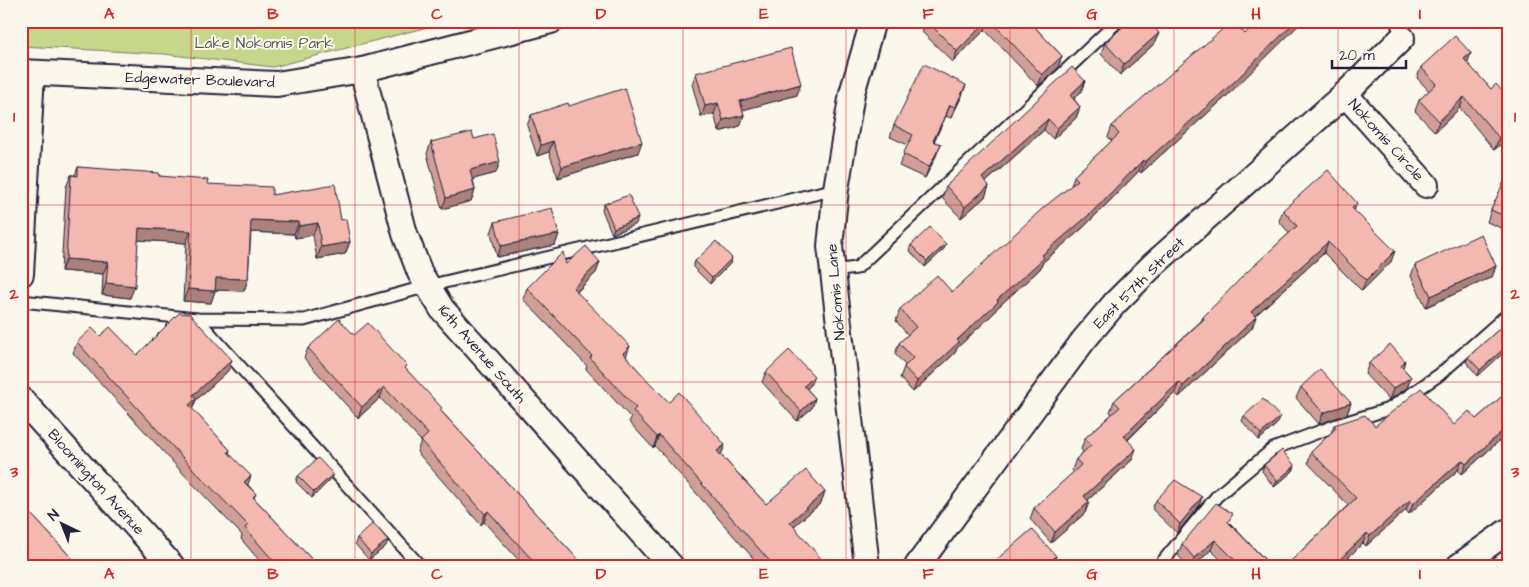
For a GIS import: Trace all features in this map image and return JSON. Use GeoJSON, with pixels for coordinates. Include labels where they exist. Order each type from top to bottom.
{"type":"FeatureCollection","features":[{"type":"Feature","properties":{"kind":"street","name":"Edgewater Boulevard"},"geometry":{"type":"LineString","coordinates":[[26,72],[277,84],[362,70],[551,21]]}},
{"type":"Feature","properties":{"kind":"street","name":"Nokomis Lane"},"geometry":{"type":"LineString","coordinates":[[867,566],[831,272],[830,246],[836,189],[852,93],[873,21]]}},
{"type":"Feature","properties":{"kind":"street","name":"East 57th Street"},"geometry":{"type":"LineString","coordinates":[[916,566],[1083,341],[1115,303],[1153,265],[1346,94],[1399,30]]}},
{"type":"Feature","properties":{"kind":"street","name":"16th Avenue South"},"geometry":{"type":"LineString","coordinates":[[362,70],[405,234],[420,273],[442,309],[671,566]]}},
{"type":"Feature","properties":{"kind":"street"},"geometry":{"type":"LineString","coordinates":[[21,274],[26,72]]}},
{"type":"Feature","properties":{"kind":"street","name":"Nokomis Circle"},"geometry":{"type":"LineString","coordinates":[[1346,94],[1426,185]]}},
{"type":"Feature","properties":{"kind":"street","name":"Bloomington Avenue"},"geometry":{"type":"LineString","coordinates":[[21,399],[172,566]]}},
{"type":"Feature","properties":{"kind":"street"},"geometry":{"type":"LineString","coordinates":[[1459,566],[1508,531]]}},
{"type":"Feature","properties":{"kind":"lane"},"geometry":{"type":"LineString","coordinates":[[831,272],[857,268],[1118,21]]}},
{"type":"Feature","properties":{"kind":"lane"},"geometry":{"type":"LineString","coordinates":[[21,301],[197,319],[304,320],[428,286],[836,189]]}},
{"type":"Feature","properties":{"kind":"lane"},"geometry":{"type":"LineString","coordinates":[[1159,566],[1217,496],[1273,449],[1337,425],[1389,409],[1439,375],[1508,314]]}},
{"type":"Feature","properties":{"kind":"lane"},"geometry":{"type":"LineString","coordinates":[[197,319],[420,566]]}},
{"type":"Feature","properties":{"kind":"green space","name":"Lake Nokomis Park"},"geometry":{"type":"Polygon","coordinates":[[[21,21],[451,21],[273,67],[164,54],[21,46],[21,21]]]}},
{"type":"Feature","properties":{"kind":"building"},"geometry":{"type":"Polygon","coordinates":[[[927,21],[987,21],[957,51],[927,21]]]}},
{"type":"Feature","properties":{"kind":"building"},"geometry":{"type":"Polygon","coordinates":[[[991,21],[1029,21],[1062,56],[1042,75],[991,21]]]}},
{"type":"Feature","properties":{"kind":"building"},"geometry":{"type":"Polygon","coordinates":[[[1129,21],[1148,21],[1159,33],[1124,64],[1105,43],[1129,21]]]}},
{"type":"Feature","properties":{"kind":"building"},"geometry":{"type":"Polygon","coordinates":[[[1232,21],[1245,34],[1257,21],[1296,21],[1233,83],[1145,162],[1143,160],[1089,215],[1042,255],[1044,258],[997,300],[998,302],[957,340],[959,342],[917,381],[904,367],[913,358],[899,343],[916,327],[900,309],[937,275],[952,292],[1043,208],[1078,180],[1074,176],[1119,134],[1112,126],[1232,21]]]}},
{"type":"Feature","properties":{"kind":"building"},"geometry":{"type":"Polygon","coordinates":[[[1455,36],[1471,53],[1464,59],[1491,89],[1496,84],[1508,98],[1508,131],[1499,138],[1464,97],[1439,121],[1419,100],[1436,84],[1421,67],[1455,36]]]}},
{"type":"Feature","properties":{"kind":"building"},"geometry":{"type":"Polygon","coordinates":[[[791,48],[801,84],[740,101],[744,115],[723,120],[718,103],[705,106],[696,73],[791,48]]]}},
{"type":"Feature","properties":{"kind":"building"},"geometry":{"type":"Polygon","coordinates":[[[924,64],[966,85],[955,107],[950,105],[933,141],[941,144],[929,167],[903,154],[913,135],[894,125],[924,64]]]}},
{"type":"Feature","properties":{"kind":"building"},"geometry":{"type":"Polygon","coordinates":[[[1072,67],[1085,81],[1070,95],[1080,107],[1057,128],[1048,119],[982,178],[989,186],[965,207],[946,186],[1072,67]]]}},
{"type":"Feature","properties":{"kind":"building"},"geometry":{"type":"Polygon","coordinates":[[[625,88],[642,142],[562,167],[553,141],[541,145],[531,115],[568,103],[569,106],[625,88]]]}},
{"type":"Feature","properties":{"kind":"building"},"geometry":{"type":"Polygon","coordinates":[[[472,132],[474,139],[493,134],[500,162],[470,170],[475,190],[446,198],[431,142],[472,132]]]}},
{"type":"Feature","properties":{"kind":"building"},"geometry":{"type":"Polygon","coordinates":[[[78,167],[159,173],[159,176],[208,180],[207,184],[272,187],[272,195],[335,184],[341,220],[346,219],[350,242],[321,247],[318,223],[299,226],[299,222],[251,220],[248,279],[216,278],[215,291],[188,289],[191,231],[139,228],[135,286],[106,283],[108,262],[66,259],[71,175],[78,176],[78,167]]]}},
{"type":"Feature","properties":{"kind":"building"},"geometry":{"type":"Polygon","coordinates":[[[1328,170],[1357,203],[1352,208],[1395,251],[1366,280],[1328,242],[1251,312],[1256,317],[1183,386],[1179,382],[1124,436],[1136,449],[1084,496],[1089,502],[1055,532],[1034,508],[1081,465],[1076,459],[1091,445],[1085,438],[1120,407],[1114,401],[1204,319],[1203,317],[1246,273],[1297,226],[1283,210],[1328,170]]]}},
{"type":"Feature","properties":{"kind":"building"},"geometry":{"type":"Polygon","coordinates":[[[1508,175],[1508,218],[1491,210],[1508,175]]]}},
{"type":"Feature","properties":{"kind":"building"},"geometry":{"type":"Polygon","coordinates":[[[629,195],[638,218],[614,228],[604,204],[629,195]]]}},
{"type":"Feature","properties":{"kind":"building"},"geometry":{"type":"Polygon","coordinates":[[[552,208],[559,234],[501,246],[495,222],[552,208]]]}},
{"type":"Feature","properties":{"kind":"building"},"geometry":{"type":"Polygon","coordinates":[[[930,227],[946,244],[927,261],[911,245],[930,227]]]}},
{"type":"Feature","properties":{"kind":"building"},"geometry":{"type":"Polygon","coordinates":[[[1481,234],[1496,266],[1431,296],[1415,265],[1481,234]]]}},
{"type":"Feature","properties":{"kind":"building"},"geometry":{"type":"Polygon","coordinates":[[[716,241],[732,258],[712,278],[695,261],[716,241]]]}},
{"type":"Feature","properties":{"kind":"building"},"geometry":{"type":"Polygon","coordinates":[[[586,246],[600,262],[573,288],[630,346],[623,353],[669,402],[679,392],[725,445],[717,451],[766,504],[806,470],[825,492],[790,522],[823,561],[817,566],[774,566],[659,435],[657,437],[633,411],[636,408],[590,358],[592,356],[527,288],[563,252],[566,264],[586,246]]]}},
{"type":"Feature","properties":{"kind":"building"},"geometry":{"type":"Polygon","coordinates":[[[179,313],[190,314],[232,360],[193,395],[196,399],[189,405],[230,450],[228,452],[251,476],[244,482],[256,494],[253,497],[318,566],[278,566],[245,528],[248,525],[195,471],[77,342],[92,328],[100,336],[110,327],[137,355],[179,313]]]}},
{"type":"Feature","properties":{"kind":"building"},"geometry":{"type":"Polygon","coordinates":[[[339,319],[354,335],[368,323],[407,366],[405,368],[442,408],[440,410],[584,566],[534,566],[536,564],[488,511],[485,514],[421,441],[428,434],[384,387],[362,407],[308,348],[339,319]]]}},
{"type":"Feature","properties":{"kind":"building"},"geometry":{"type":"Polygon","coordinates":[[[1508,321],[1508,345],[1480,370],[1468,357],[1508,321]]]}},
{"type":"Feature","properties":{"kind":"building"},"geometry":{"type":"Polygon","coordinates":[[[1390,344],[1405,361],[1401,366],[1411,377],[1393,389],[1369,363],[1390,344]]]}},
{"type":"Feature","properties":{"kind":"building"},"geometry":{"type":"Polygon","coordinates":[[[789,350],[814,376],[804,386],[815,398],[801,411],[766,372],[789,350]]]}},
{"type":"Feature","properties":{"kind":"building"},"geometry":{"type":"Polygon","coordinates":[[[1320,369],[1351,403],[1323,413],[1301,387],[1320,369]]]}},
{"type":"Feature","properties":{"kind":"building"},"geometry":{"type":"Polygon","coordinates":[[[1421,388],[1454,425],[1469,411],[1476,419],[1508,391],[1508,426],[1466,464],[1462,460],[1413,504],[1410,500],[1370,536],[1367,533],[1333,566],[1284,566],[1356,498],[1311,452],[1336,428],[1334,425],[1365,415],[1375,426],[1421,388]]]}},
{"type":"Feature","properties":{"kind":"building"},"geometry":{"type":"Polygon","coordinates":[[[1263,399],[1280,417],[1261,434],[1244,416],[1263,399]]]}},
{"type":"Feature","properties":{"kind":"building"},"geometry":{"type":"Polygon","coordinates":[[[1282,450],[1295,466],[1277,481],[1264,465],[1282,450]]]}},
{"type":"Feature","properties":{"kind":"building"},"geometry":{"type":"Polygon","coordinates":[[[318,458],[333,474],[314,492],[298,476],[318,458]]]}},
{"type":"Feature","properties":{"kind":"building"},"geometry":{"type":"Polygon","coordinates":[[[1175,480],[1202,497],[1180,524],[1156,500],[1175,480]]]}},
{"type":"Feature","properties":{"kind":"building"},"geometry":{"type":"Polygon","coordinates":[[[21,503],[79,566],[28,566],[21,559],[21,503]]]}},
{"type":"Feature","properties":{"kind":"building"},"geometry":{"type":"Polygon","coordinates":[[[1216,503],[1233,514],[1228,522],[1271,566],[1241,566],[1215,540],[1194,558],[1182,544],[1216,503]]]}},
{"type":"Feature","properties":{"kind":"building"},"geometry":{"type":"Polygon","coordinates":[[[373,523],[388,540],[371,554],[357,538],[373,523]]]}},
{"type":"Feature","properties":{"kind":"building"},"geometry":{"type":"Polygon","coordinates":[[[1032,529],[1056,556],[1045,566],[1000,566],[995,561],[1032,529]]]}}]}
